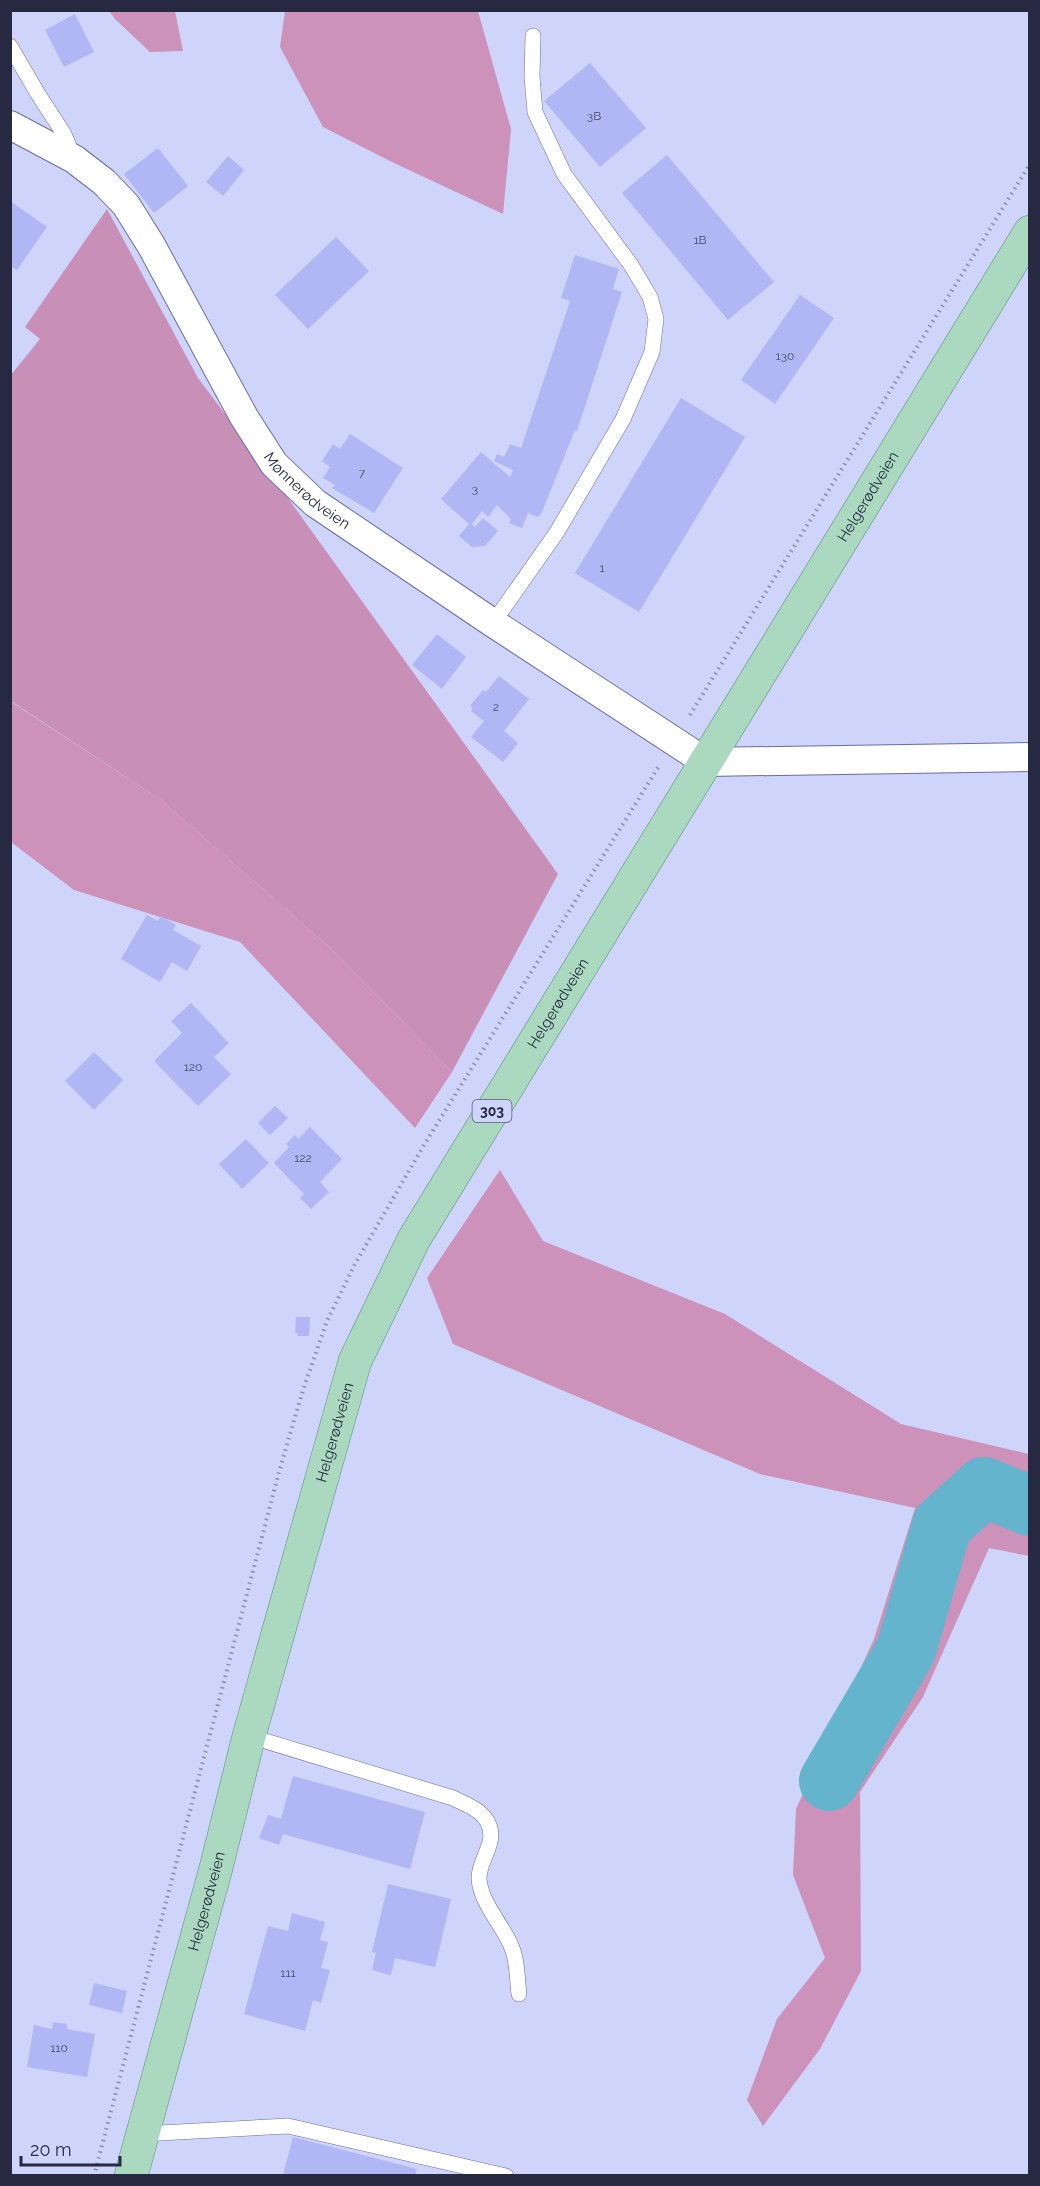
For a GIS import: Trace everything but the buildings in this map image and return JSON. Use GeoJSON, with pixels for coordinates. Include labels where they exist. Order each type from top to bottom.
{"type":"FeatureCollection","features":[{"type":"Feature","properties":{"kind":"main road","name":"Helgerødveien"},"geometry":{"type":"LineString","coordinates":[[131,2175],[216,1868],[249,1736],[355,1361],[414,1239],[1029,232]]}},
{"type":"Feature","properties":{"kind":"street","name":"Mønnerødveien"},"geometry":{"type":"LineString","coordinates":[[10,125],[74,159],[104,182],[126,206],[151,245],[244,417],[274,464],[315,503],[706,762]]}},
{"type":"Feature","properties":{"kind":"street"},"geometry":{"type":"LineString","coordinates":[[706,762],[1029,756]]}},
{"type":"Feature","properties":{"kind":"lane"},"geometry":{"type":"LineString","coordinates":[[493,623],[557,532],[623,419],[652,352],[656,319],[650,297],[631,266],[564,174],[535,112],[532,77],[533,36]]}},
{"type":"Feature","properties":{"kind":"lane"},"geometry":{"type":"LineString","coordinates":[[10,46],[64,134],[74,159]]}},
{"type":"Feature","properties":{"kind":"lane"},"geometry":{"type":"LineString","coordinates":[[249,1736],[453,1798],[474,1808],[487,1821],[492,1838],[481,1866],[479,1878],[482,1893],[513,1950],[519,1994]]}},
{"type":"Feature","properties":{"kind":"lane"},"geometry":{"type":"LineString","coordinates":[[141,2134],[288,2126],[506,2175]]}},
{"type":"Feature","properties":{"kind":"path"},"geometry":{"type":"LineString","coordinates":[[690,715],[1029,164]]}},
{"type":"Feature","properties":{"kind":"shaded area"},"geometry":{"type":"Polygon","coordinates":[[[109,11],[175,11],[183,51],[150,52],[109,11]]]}},
{"type":"Feature","properties":{"kind":"shaded area"},"geometry":{"type":"Polygon","coordinates":[[[285,11],[478,11],[511,129],[503,214],[323,127],[280,47],[285,11]]]}},
{"type":"Feature","properties":{"kind":"shaded area"},"geometry":{"type":"Polygon","coordinates":[[[107,209],[198,378],[285,494],[558,874],[452,1072],[328,946],[161,800],[11,701],[10,376],[40,339],[25,327],[107,209]]]}},
{"type":"Feature","properties":{"kind":"shaded area"},"geometry":{"type":"Polygon","coordinates":[[[10,701],[161,800],[328,946],[452,1072],[415,1128],[240,942],[74,890],[11,842],[10,701]]]}},
{"type":"Feature","properties":{"kind":"shaded area"},"geometry":{"type":"Polygon","coordinates":[[[500,1170],[543,1241],[725,1314],[901,1424],[1029,1454],[1029,1556],[989,1548],[923,1697],[860,1792],[861,1971],[820,2049],[763,2126],[747,2100],[777,2019],[825,1958],[793,1875],[796,1809],[874,1639],[915,1508],[760,1474],[453,1344],[427,1278],[500,1170]]]}},
{"type":"Feature","properties":{"kind":"waterway"},"geometry":{"type":"LineString","coordinates":[[829,1781],[906,1650],[942,1525],[984,1487],[1030,1506]]}}]}
